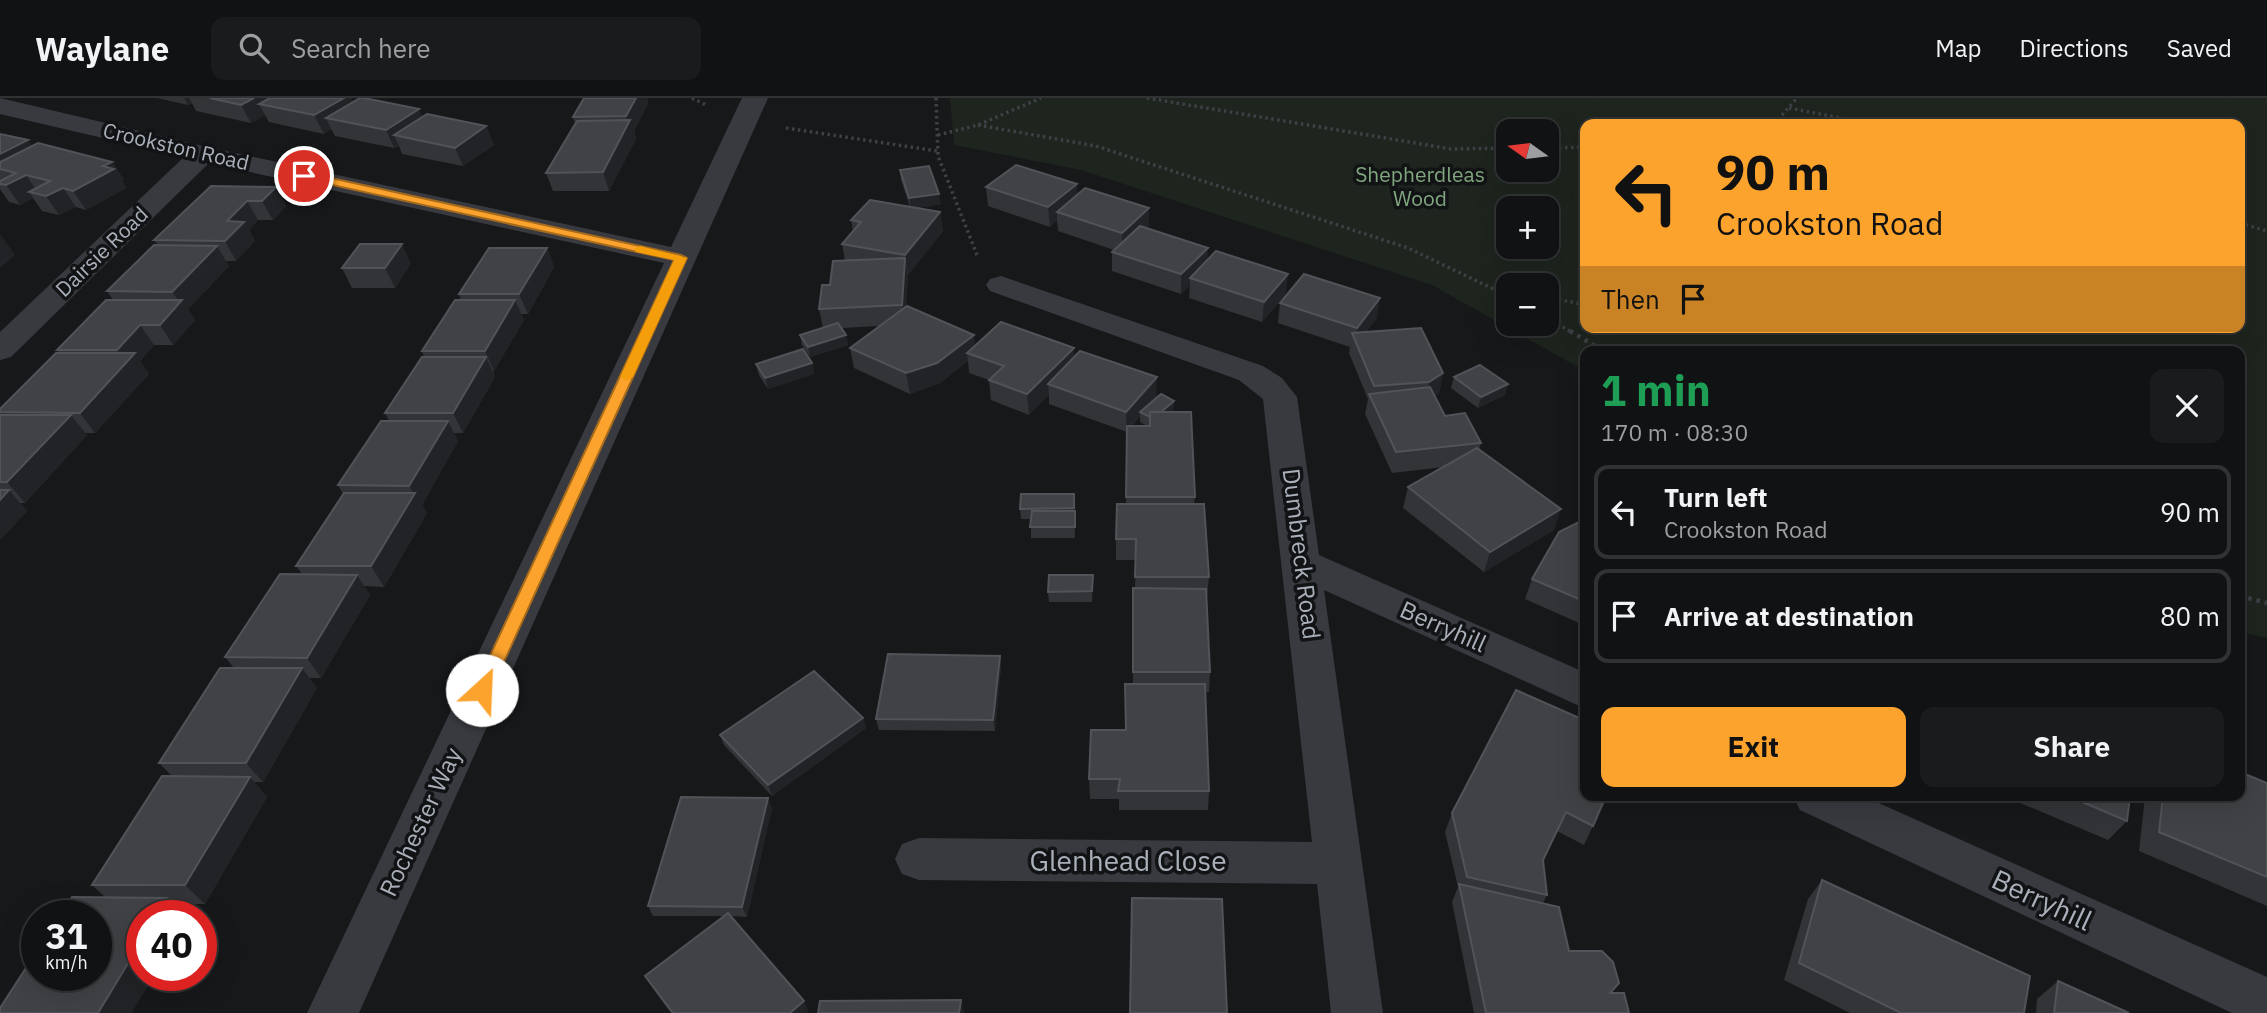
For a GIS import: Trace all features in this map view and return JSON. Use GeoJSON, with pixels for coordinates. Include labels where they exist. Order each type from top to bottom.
{"type":"FeatureCollection","features":[{"type":"Feature","properties":{"kind":"street","name":"Rochester Way"},"geometry":{"type":"LineString","coordinates":[[333,1013],[755,98]]}},
{"type":"Feature","properties":{"kind":"street","name":"Crookston Road"},"geometry":{"type":"LineString","coordinates":[[0,106],[203,154],[681,258]]}},
{"type":"Feature","properties":{"kind":"street","name":"Dairsie Road"},"geometry":{"type":"LineString","coordinates":[[0,351],[203,154]]}},
{"type":"Feature","properties":{"kind":"street","name":"Dumbreck Road"},"geometry":{"type":"LineString","coordinates":[[1001,285],[1251,373],[1270,384],[1280,397],[1356,1013]]}},
{"type":"Feature","properties":{"kind":"street","name":"Berryhill"},"geometry":{"type":"LineString","coordinates":[[1301,563],[1580,689]]}},
{"type":"Feature","properties":{"kind":"street","name":"Berryhill"},"geometry":{"type":"LineString","coordinates":[[1827,801],[2267,1003]]}},
{"type":"Feature","properties":{"kind":"street","name":"Glenhead Close"},"geometry":{"type":"LineString","coordinates":[[919,859],[1338,863]]}},
{"type":"Feature","properties":{"kind":"path"},"geometry":{"type":"LineString","coordinates":[[936,98],[937,151],[978,257],[1001,285]]}},
{"type":"Feature","properties":{"kind":"path"},"geometry":{"type":"LineString","coordinates":[[937,136],[978,125],[1029,99],[1041,98]]}},
{"type":"Feature","properties":{"kind":"path"},"geometry":{"type":"LineString","coordinates":[[1147,98],[1451,149],[1496,148]]}},
{"type":"Feature","properties":{"kind":"path"},"geometry":{"type":"LineString","coordinates":[[1779,119],[1797,98]]}},
{"type":"Feature","properties":{"kind":"path"},"geometry":{"type":"LineString","coordinates":[[1789,108],[1845,119]]}},
{"type":"Feature","properties":{"kind":"path"},"geometry":{"type":"LineString","coordinates":[[978,125],[1096,146],[1408,248],[1496,288]]}},
{"type":"Feature","properties":{"kind":"path"},"geometry":{"type":"LineString","coordinates":[[799,129],[937,151]]}},
{"type":"Feature","properties":{"kind":"path"},"geometry":{"type":"LineString","coordinates":[[1559,148],[1580,148]]}},
{"type":"Feature","properties":{"kind":"path"},"geometry":{"type":"LineString","coordinates":[[2245,224],[2267,231]]}},
{"type":"Feature","properties":{"kind":"path"},"geometry":{"type":"LineString","coordinates":[[1492,286],[1496,287]]}},
{"type":"Feature","properties":{"kind":"path"},"geometry":{"type":"LineString","coordinates":[[1559,299],[1580,304]]}},
{"type":"Feature","properties":{"kind":"path"},"geometry":{"type":"LineString","coordinates":[[1559,325],[1595,346]]}},
{"type":"Feature","properties":{"kind":"path"},"geometry":{"type":"LineString","coordinates":[[2245,597],[2267,603]]}},
{"type":"Feature","properties":{"kind":"green space","name":"Shepherdleas Wood"},"geometry":{"type":"Polygon","coordinates":[[[950,98],[2267,98],[2267,638],[2245,633],[2245,346],[1580,346],[1580,368],[1523,336],[1559,336],[1559,273],[1496,273],[1496,321],[1432,285],[1081,170],[954,145],[950,98]]]}},
{"type":"Feature","properties":{"kind":"building"},"geometry":{"type":"Polygon","coordinates":[[[210,98],[254,98],[241,105],[210,98]]]}},
{"type":"Feature","properties":{"kind":"building"},"geometry":{"type":"Polygon","coordinates":[[[270,98],[344,98],[314,115],[259,104],[270,98]]]}},
{"type":"Feature","properties":{"kind":"building"},"geometry":{"type":"Polygon","coordinates":[[[360,98],[419,109],[386,130],[326,118],[360,98]]]}},
{"type":"Feature","properties":{"kind":"building"},"geometry":{"type":"Polygon","coordinates":[[[584,98],[636,98],[626,116],[573,117],[584,98]]]}},
{"type":"Feature","properties":{"kind":"building"},"geometry":{"type":"Polygon","coordinates":[[[427,114],[486,126],[455,148],[394,135],[427,114]]]}},
{"type":"Feature","properties":{"kind":"building"},"geometry":{"type":"Polygon","coordinates":[[[630,120],[603,172],[546,173],[577,121],[630,120]]]}},
{"type":"Feature","properties":{"kind":"building"},"geometry":{"type":"Polygon","coordinates":[[[0,134],[28,140],[0,154],[0,134]]]}},
{"type":"Feature","properties":{"kind":"building"},"geometry":{"type":"Polygon","coordinates":[[[38,143],[112,162],[103,166],[114,169],[73,191],[63,188],[46,196],[29,192],[50,181],[26,175],[6,185],[0,184],[0,181],[16,173],[0,169],[0,162],[38,143]]]}},
{"type":"Feature","properties":{"kind":"building"},"geometry":{"type":"Polygon","coordinates":[[[1016,165],[1077,184],[1048,207],[986,187],[1016,165]]]}},
{"type":"Feature","properties":{"kind":"building"},"geometry":{"type":"Polygon","coordinates":[[[929,166],[939,194],[909,198],[900,170],[929,166]]]}},
{"type":"Feature","properties":{"kind":"building"},"geometry":{"type":"Polygon","coordinates":[[[211,186],[276,187],[262,201],[247,201],[227,221],[244,222],[225,241],[154,240],[211,186]]]}},
{"type":"Feature","properties":{"kind":"building"},"geometry":{"type":"Polygon","coordinates":[[[1085,188],[1149,208],[1122,233],[1057,212],[1085,188]]]}},
{"type":"Feature","properties":{"kind":"building"},"geometry":{"type":"Polygon","coordinates":[[[870,200],[940,212],[905,255],[842,244],[861,222],[851,220],[870,200]]]}},
{"type":"Feature","properties":{"kind":"building"},"geometry":{"type":"Polygon","coordinates":[[[1140,226],[1208,248],[1181,274],[1112,252],[1140,226]]]}},
{"type":"Feature","properties":{"kind":"building"},"geometry":{"type":"Polygon","coordinates":[[[360,244],[402,244],[385,268],[342,268],[360,244]]]}},
{"type":"Feature","properties":{"kind":"building"},"geometry":{"type":"Polygon","coordinates":[[[154,245],[217,246],[172,292],[107,291],[154,245]]]}},
{"type":"Feature","properties":{"kind":"building"},"geometry":{"type":"Polygon","coordinates":[[[489,248],[547,248],[519,294],[459,294],[489,248]]]}},
{"type":"Feature","properties":{"kind":"building"},"geometry":{"type":"Polygon","coordinates":[[[1216,251],[1288,274],[1264,302],[1190,278],[1216,251]]]}},
{"type":"Feature","properties":{"kind":"building"},"geometry":{"type":"Polygon","coordinates":[[[905,258],[902,305],[819,309],[822,285],[830,285],[833,261],[905,258]]]}},
{"type":"Feature","properties":{"kind":"building"},"geometry":{"type":"Polygon","coordinates":[[[1304,274],[1380,298],[1357,328],[1280,303],[1304,274]]]}},
{"type":"Feature","properties":{"kind":"building"},"geometry":{"type":"Polygon","coordinates":[[[106,300],[182,300],[160,325],[140,325],[117,350],[57,350],[106,300]]]}},
{"type":"Feature","properties":{"kind":"building"},"geometry":{"type":"Polygon","coordinates":[[[455,300],[515,300],[485,351],[422,351],[455,300]]]}},
{"type":"Feature","properties":{"kind":"building"},"geometry":{"type":"Polygon","coordinates":[[[907,306],[974,335],[937,363],[906,373],[850,348],[907,306]]]}},
{"type":"Feature","properties":{"kind":"building"},"geometry":{"type":"Polygon","coordinates":[[[1001,322],[1074,348],[1027,394],[989,380],[1004,366],[967,353],[1001,322]]]}},
{"type":"Feature","properties":{"kind":"building"},"geometry":{"type":"Polygon","coordinates":[[[838,323],[846,335],[808,347],[800,335],[838,323]]]}},
{"type":"Feature","properties":{"kind":"building"},"geometry":{"type":"Polygon","coordinates":[[[1421,328],[1443,373],[1429,382],[1374,386],[1352,333],[1421,328]]]}},
{"type":"Feature","properties":{"kind":"building"},"geometry":{"type":"Polygon","coordinates":[[[803,349],[812,363],[765,378],[756,364],[803,349]]]}},
{"type":"Feature","properties":{"kind":"building"},"geometry":{"type":"Polygon","coordinates":[[[1080,351],[1157,377],[1126,412],[1048,384],[1080,351]]]}},
{"type":"Feature","properties":{"kind":"building"},"geometry":{"type":"Polygon","coordinates":[[[56,353],[135,353],[80,413],[0,412],[0,409],[56,353]]]}},
{"type":"Feature","properties":{"kind":"building"},"geometry":{"type":"Polygon","coordinates":[[[422,357],[486,357],[453,413],[385,413],[422,357]]]}},
{"type":"Feature","properties":{"kind":"building"},"geometry":{"type":"Polygon","coordinates":[[[1480,365],[1508,384],[1481,397],[1454,377],[1480,365]]]}},
{"type":"Feature","properties":{"kind":"building"},"geometry":{"type":"Polygon","coordinates":[[[1430,387],[1445,416],[1465,413],[1481,443],[1396,452],[1369,394],[1430,387]]]}},
{"type":"Feature","properties":{"kind":"building"},"geometry":{"type":"Polygon","coordinates":[[[1161,394],[1174,401],[1161,412],[1150,412],[1150,417],[1140,412],[1161,394]]]}},
{"type":"Feature","properties":{"kind":"building"},"geometry":{"type":"Polygon","coordinates":[[[1150,412],[1191,412],[1195,497],[1126,497],[1127,426],[1150,426],[1150,412]]]}},
{"type":"Feature","properties":{"kind":"building"},"geometry":{"type":"Polygon","coordinates":[[[0,415],[71,415],[7,482],[0,482],[0,415]]]}},
{"type":"Feature","properties":{"kind":"building"},"geometry":{"type":"Polygon","coordinates":[[[381,421],[448,421],[409,486],[338,485],[381,421]]]}},
{"type":"Feature","properties":{"kind":"building"},"geometry":{"type":"Polygon","coordinates":[[[1477,448],[1561,509],[1490,552],[1408,487],[1477,448]]]}},
{"type":"Feature","properties":{"kind":"building"},"geometry":{"type":"Polygon","coordinates":[[[0,490],[9,490],[0,500],[0,490]]]}},
{"type":"Feature","properties":{"kind":"building"},"geometry":{"type":"Polygon","coordinates":[[[344,493],[415,493],[371,566],[296,566],[344,493]]]}},
{"type":"Feature","properties":{"kind":"building"},"geometry":{"type":"Polygon","coordinates":[[[1021,494],[1074,494],[1074,508],[1020,509],[1021,494]]]}},
{"type":"Feature","properties":{"kind":"building"},"geometry":{"type":"Polygon","coordinates":[[[1117,504],[1204,504],[1209,577],[1135,577],[1136,539],[1116,539],[1117,504]]]}},
{"type":"Feature","properties":{"kind":"building"},"geometry":{"type":"Polygon","coordinates":[[[1032,511],[1075,511],[1075,527],[1030,527],[1032,511]]]}},
{"type":"Feature","properties":{"kind":"building"},"geometry":{"type":"Polygon","coordinates":[[[1580,522],[1580,599],[1532,579],[1559,532],[1580,522]]]}},
{"type":"Feature","properties":{"kind":"building"},"geometry":{"type":"Polygon","coordinates":[[[280,574],[357,575],[307,658],[225,657],[280,574]]]}},
{"type":"Feature","properties":{"kind":"building"},"geometry":{"type":"Polygon","coordinates":[[[1049,575],[1093,575],[1092,591],[1048,592],[1049,575]]]}},
{"type":"Feature","properties":{"kind":"building"},"geometry":{"type":"Polygon","coordinates":[[[1133,588],[1206,589],[1210,672],[1133,672],[1133,588]]]}},
{"type":"Feature","properties":{"kind":"building"},"geometry":{"type":"Polygon","coordinates":[[[888,654],[1000,656],[993,720],[876,719],[888,654]]]}},
{"type":"Feature","properties":{"kind":"building"},"geometry":{"type":"Polygon","coordinates":[[[220,668],[302,668],[246,763],[159,763],[220,668]]]}},
{"type":"Feature","properties":{"kind":"building"},"geometry":{"type":"Polygon","coordinates":[[[814,671],[863,718],[768,785],[720,735],[814,671]]]}},
{"type":"Feature","properties":{"kind":"building"},"geometry":{"type":"Polygon","coordinates":[[[1125,684],[1205,684],[1209,791],[1118,791],[1120,779],[1089,779],[1091,730],[1126,730],[1125,684]]]}},
{"type":"Feature","properties":{"kind":"building"},"geometry":{"type":"Polygon","coordinates":[[[1516,690],[1580,718],[1580,801],[1604,801],[1593,826],[1566,812],[1543,860],[1547,895],[1467,877],[1452,813],[1516,690]]]}},
{"type":"Feature","properties":{"kind":"building"},"geometry":{"type":"Polygon","coordinates":[[[2245,774],[2267,783],[2267,877],[2159,832],[2162,801],[2245,801],[2245,774]]]}},
{"type":"Feature","properties":{"kind":"building"},"geometry":{"type":"Polygon","coordinates":[[[162,776],[250,777],[185,885],[92,885],[162,776]]]}},
{"type":"Feature","properties":{"kind":"building"},"geometry":{"type":"Polygon","coordinates":[[[681,797],[768,798],[742,907],[648,906],[681,797]]]}},
{"type":"Feature","properties":{"kind":"building"},"geometry":{"type":"Polygon","coordinates":[[[2080,801],[2129,801],[2127,821],[2080,801]]]}},
{"type":"Feature","properties":{"kind":"building"},"geometry":{"type":"Polygon","coordinates":[[[1822,880],[2030,976],[2024,1013],[1901,1013],[1799,963],[1822,880]]]}},
{"type":"Feature","properties":{"kind":"building"},"geometry":{"type":"Polygon","coordinates":[[[1459,884],[1559,907],[1569,951],[1602,951],[1613,962],[1619,983],[1610,993],[1624,993],[1629,1013],[1486,1013],[1459,884]]]}},
{"type":"Feature","properties":{"kind":"building"},"geometry":{"type":"Polygon","coordinates":[[[72,897],[167,898],[126,900],[126,967],[112,990],[112,900],[70,900],[72,897]]]}},
{"type":"Feature","properties":{"kind":"building"},"geometry":{"type":"Polygon","coordinates":[[[1132,898],[1222,899],[1227,1013],[1130,1013],[1132,898]]]}},
{"type":"Feature","properties":{"kind":"building"},"geometry":{"type":"Polygon","coordinates":[[[728,913],[804,1001],[790,1013],[673,1013],[645,976],[728,913]]]}},
{"type":"Feature","properties":{"kind":"building"},"geometry":{"type":"Polygon","coordinates":[[[21,976],[21,991],[111,991],[98,1013],[0,1013],[0,1008],[21,976]]]}},
{"type":"Feature","properties":{"kind":"building"},"geometry":{"type":"Polygon","coordinates":[[[2058,981],[2129,1013],[2054,1013],[2058,981]]]}},
{"type":"Feature","properties":{"kind":"building"},"geometry":{"type":"Polygon","coordinates":[[[961,1000],[959,1013],[818,1013],[820,1001],[961,1000]]]}},
{"type":"Feature","properties":{"kind":"slow traffic"},"geometry":{"type":"LineString","coordinates":[[627,377],[681,258],[640,249]]}},
{"type":"Feature","properties":{"kind":"route"},"geometry":{"type":"LineString","coordinates":[[304,176],[681,258],[482,690]]}}]}
